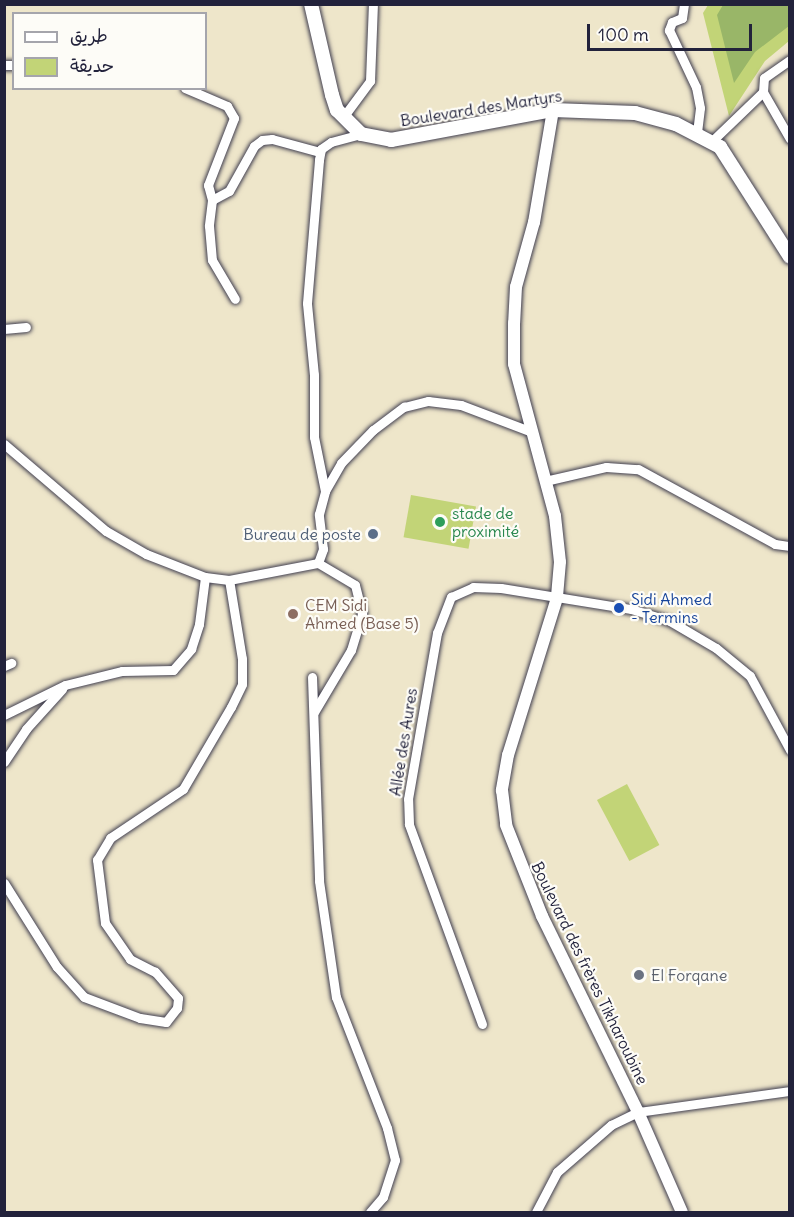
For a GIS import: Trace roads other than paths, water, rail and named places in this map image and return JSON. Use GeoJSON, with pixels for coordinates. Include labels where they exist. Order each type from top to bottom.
{"type":"FeatureCollection","features":[{"type":"Feature","properties":{"kind":"main road"},"geometry":{"type":"LineString","coordinates":[[311,4],[332,95],[344,116],[361,134]]}},
{"type":"Feature","properties":{"kind":"main road","name":"Boulevard des Martyrs"},"geometry":{"type":"LineString","coordinates":[[361,134],[391,140],[554,110],[635,113],[712,141],[734,165],[789,257]]}},
{"type":"Feature","properties":{"kind":"street"},"geometry":{"type":"LineString","coordinates":[[344,116],[370,81],[373,4]]}},
{"type":"Feature","properties":{"kind":"street"},"geometry":{"type":"LineString","coordinates":[[684,4],[682,18],[672,22],[669,30],[696,87],[700,108],[697,134]]}},
{"type":"Feature","properties":{"kind":"street"},"geometry":{"type":"LineString","coordinates":[[789,60],[764,78],[763,92],[789,139]]}},
{"type":"Feature","properties":{"kind":"street"},"geometry":{"type":"LineString","coordinates":[[190,90],[227,106],[234,118],[209,174],[212,200],[211,254],[236,299]]}},
{"type":"Feature","properties":{"kind":"street"},"geometry":{"type":"LineString","coordinates":[[712,141],[763,92]]}},
{"type":"Feature","properties":{"kind":"street","name":"Boulevard des frères Tikharoubine"},"geometry":{"type":"LineString","coordinates":[[554,110],[534,222],[516,286],[514,364],[555,516],[560,562],[558,598],[508,755],[502,790],[506,825],[542,916],[638,1112],[682,1212]]}},
{"type":"Feature","properties":{"kind":"street"},"geometry":{"type":"LineString","coordinates":[[325,491],[314,437],[314,375],[306,303],[320,152],[331,142],[361,134]]}},
{"type":"Feature","properties":{"kind":"street"},"geometry":{"type":"LineString","coordinates":[[212,200],[230,191],[254,146],[262,140],[272,139],[320,152]]}},
{"type":"Feature","properties":{"kind":"street"},"geometry":{"type":"LineString","coordinates":[[4,329],[26,327]]}},
{"type":"Feature","properties":{"kind":"street"},"geometry":{"type":"LineString","coordinates":[[318,564],[323,549],[319,514],[325,491],[340,463],[373,430],[404,407],[428,401],[461,405],[532,432]]}},
{"type":"Feature","properties":{"kind":"street"},"geometry":{"type":"LineString","coordinates":[[4,444],[106,531],[146,554],[205,577],[229,580],[318,564],[355,585],[362,614],[351,650],[313,714]]}},
{"type":"Feature","properties":{"kind":"street"},"geometry":{"type":"LineString","coordinates":[[545,481],[606,467],[638,469],[775,544],[789,546]]}},
{"type":"Feature","properties":{"kind":"street"},"geometry":{"type":"LineString","coordinates":[[4,715],[65,685],[122,671],[173,670],[191,649],[199,624],[205,577]]}},
{"type":"Feature","properties":{"kind":"street"},"geometry":{"type":"LineString","coordinates":[[4,883],[57,967],[84,996],[140,1018],[166,1022],[177,1008],[178,998],[155,972],[130,959],[105,923],[98,860],[110,838],[183,789],[242,684],[242,659],[229,580]]}},
{"type":"Feature","properties":{"kind":"street","name":"Allée des Aures"},"geometry":{"type":"LineString","coordinates":[[482,1024],[409,824],[408,798],[437,633],[451,597],[473,587],[630,609],[669,621],[716,648],[750,676],[789,750]]}},
{"type":"Feature","properties":{"kind":"street"},"geometry":{"type":"LineString","coordinates":[[312,677],[319,881],[336,997],[387,1128],[395,1160],[383,1197],[370,1212]]}},
{"type":"Feature","properties":{"kind":"street"},"geometry":{"type":"LineString","coordinates":[[4,762],[26,729],[65,685]]}},
{"type":"Feature","properties":{"kind":"street"},"geometry":{"type":"LineString","coordinates":[[536,1212],[557,1172],[610,1125],[638,1112],[789,1090]]}},
{"type":"Feature","properties":{"kind":"place","name":"stade de proximité"},"geometry":{"type":"Point","coordinates":[440,522]}},
{"type":"Feature","properties":{"kind":"place","name":"Bureau de poste"},"geometry":{"type":"Point","coordinates":[373,534]}},
{"type":"Feature","properties":{"kind":"place","name":"Sidi Ahmed - Termins"},"geometry":{"type":"Point","coordinates":[619,608]}},
{"type":"Feature","properties":{"kind":"place","name":"CEM Sidi Ahmed (Base 5)"},"geometry":{"type":"Point","coordinates":[293,614]}},
{"type":"Feature","properties":{"kind":"place","name":"El Forqane"},"geometry":{"type":"Point","coordinates":[639,975]}}]}
